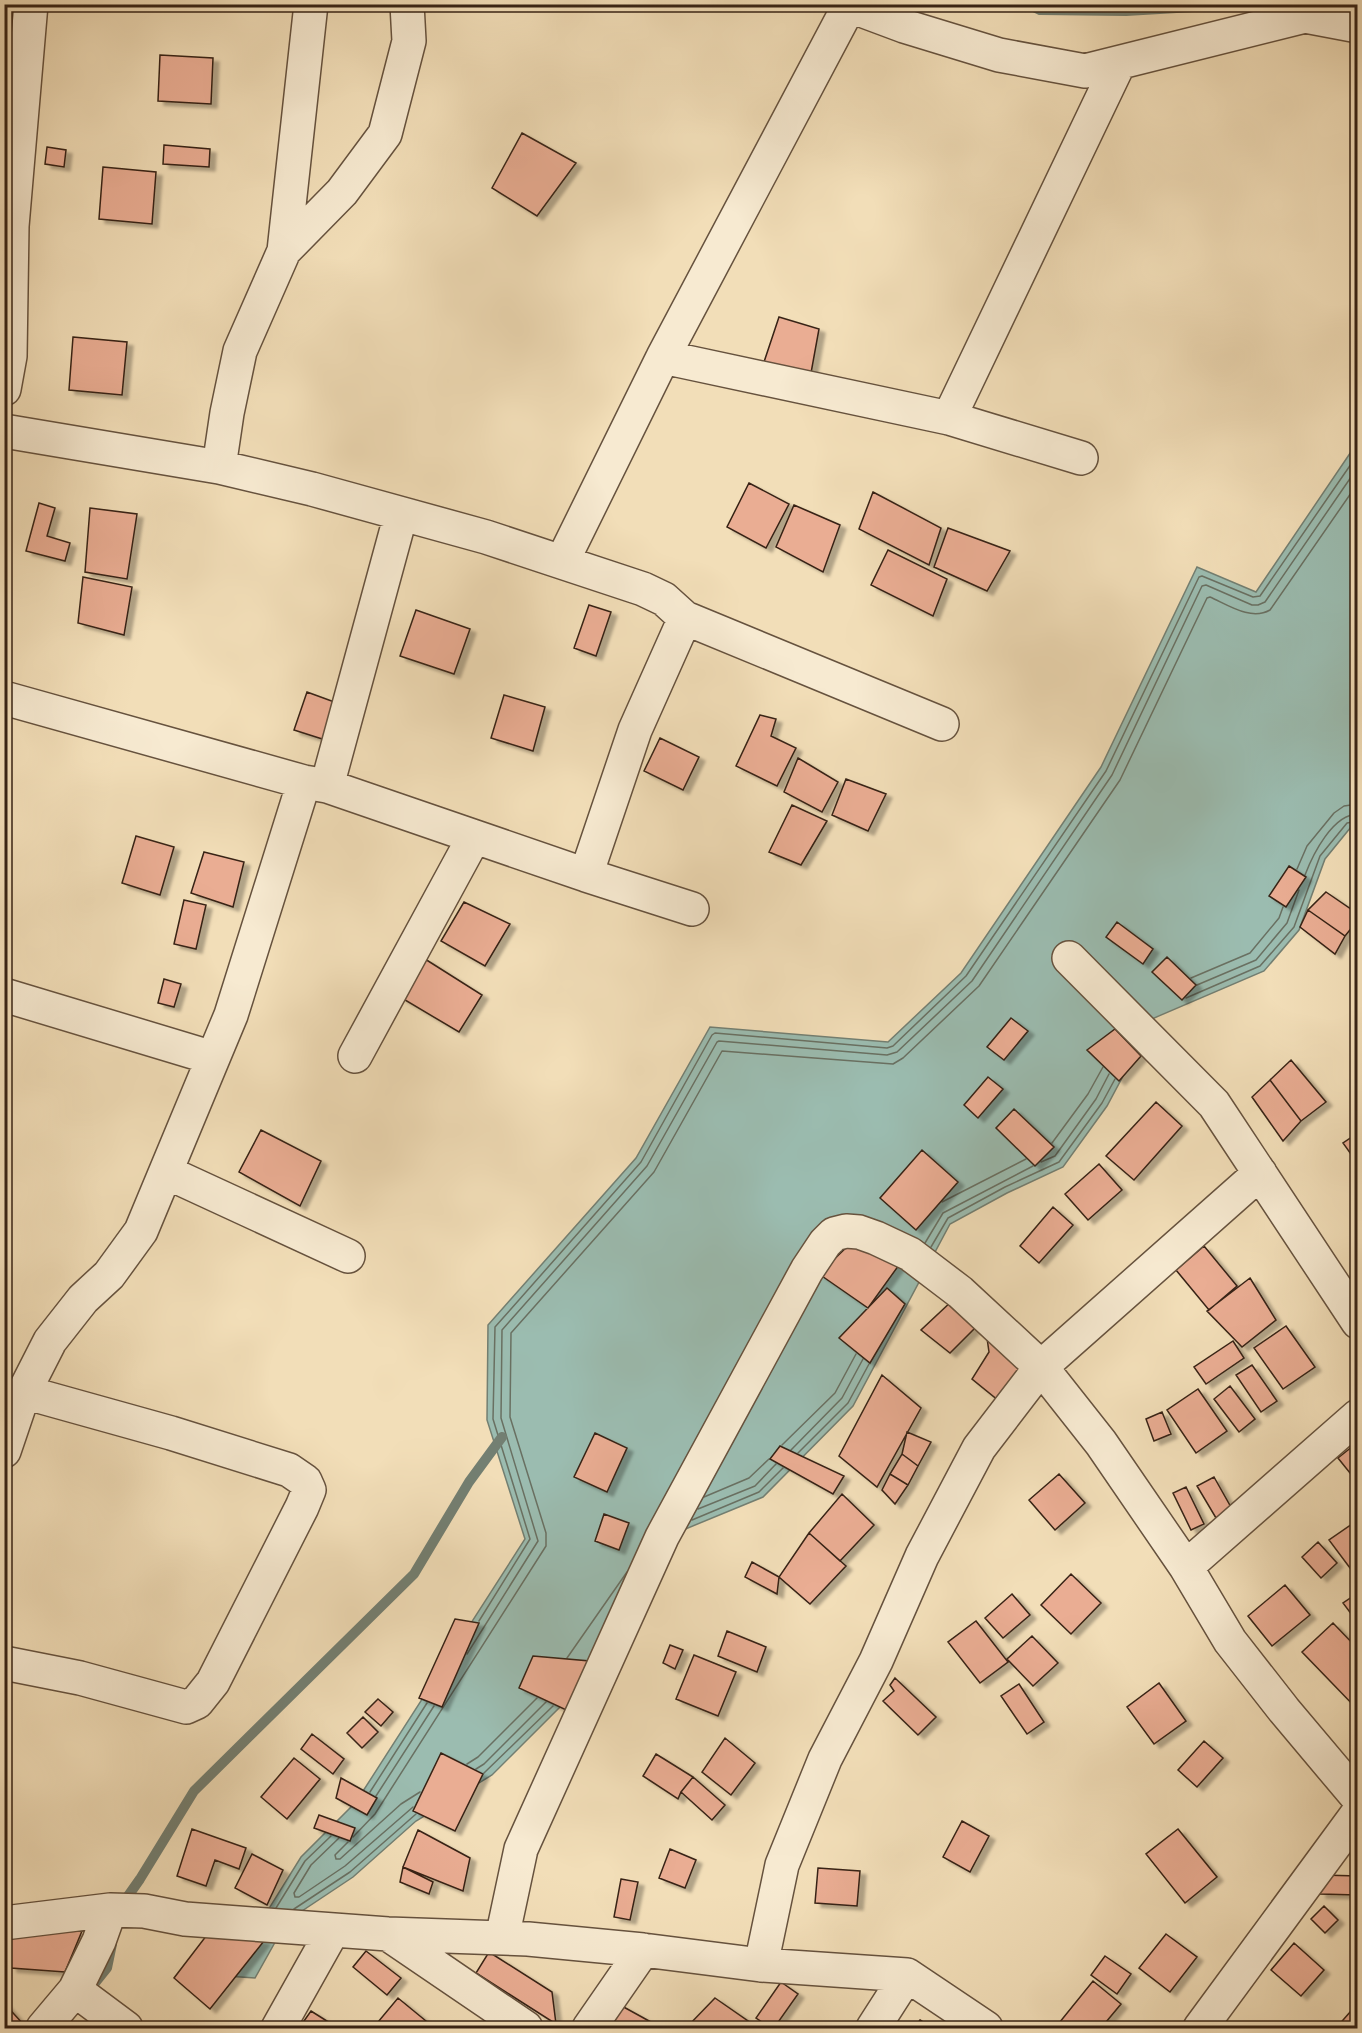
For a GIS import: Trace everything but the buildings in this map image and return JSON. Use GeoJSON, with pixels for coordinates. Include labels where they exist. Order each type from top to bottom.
{"type":"FeatureCollection","features":[{"type":"Feature","properties":{"kind":"street"},"geometry":{"type":"LineString","coordinates":[[4,389],[9,356],[12,226],[31,4]]}},
{"type":"Feature","properties":{"kind":"street"},"geometry":{"type":"LineString","coordinates":[[219,466],[240,351],[284,251],[311,4]]}},
{"type":"Feature","properties":{"kind":"street"},"geometry":{"type":"LineString","coordinates":[[284,251],[342,192],[385,134],[409,41],[407,4]]}},
{"type":"Feature","properties":{"kind":"street"},"geometry":{"type":"LineString","coordinates":[[562,562],[663,357],[847,5],[904,26],[999,55],[1085,71],[1305,16],[1358,26]]}},
{"type":"Feature","properties":{"kind":"street"},"geometry":{"type":"LineString","coordinates":[[948,418],[1119,63]]}},
{"type":"Feature","properties":{"kind":"street"},"geometry":{"type":"LineString","coordinates":[[663,357],[948,418],[1081,458]]}},
{"type":"Feature","properties":{"kind":"street"},"geometry":{"type":"LineString","coordinates":[[4,431],[219,466],[486,537],[644,589],[664,599],[685,618],[942,724]]}},
{"type":"Feature","properties":{"kind":"street"},"geometry":{"type":"LineString","coordinates":[[4,1451],[14,1410],[50,1341],[83,1299],[109,1275],[141,1231],[166,1172],[231,1015],[316,784],[401,514]]}},
{"type":"Feature","properties":{"kind":"street"},"geometry":{"type":"LineString","coordinates":[[586,875],[635,730],[685,618]]}},
{"type":"Feature","properties":{"kind":"street"},"geometry":{"type":"LineString","coordinates":[[4,698],[316,784],[692,909]]}},
{"type":"Feature","properties":{"kind":"street"},"geometry":{"type":"LineString","coordinates":[[355,1056],[474,837]]}},
{"type":"Feature","properties":{"kind":"street"},"geometry":{"type":"LineString","coordinates":[[1069,958],[1214,1104],[1358,1322]]}},
{"type":"Feature","properties":{"kind":"street"},"geometry":{"type":"LineString","coordinates":[[4,995],[213,1058]]}},
{"type":"Feature","properties":{"kind":"street"},"geometry":{"type":"LineString","coordinates":[[166,1172],[348,1256]]}},
{"type":"Feature","properties":{"kind":"street"},"geometry":{"type":"LineString","coordinates":[[761,1965],[782,1865],[825,1759],[876,1661],[922,1556],[980,1448],[1041,1367],[1260,1173]]}},
{"type":"Feature","properties":{"kind":"street"},"geometry":{"type":"LineString","coordinates":[[502,1938],[522,1849],[662,1537],[807,1270],[834,1234],[846,1232],[860,1232],[910,1254],[960,1292],[1041,1367],[1101,1443],[1186,1567],[1230,1641],[1358,1798]]}},
{"type":"Feature","properties":{"kind":"street"},"geometry":{"type":"LineString","coordinates":[[4,1663],[80,1678],[186,1707],[196,1702],[213,1682],[309,1490],[305,1481],[289,1470],[171,1433],[14,1410]]}},
{"type":"Feature","properties":{"kind":"street"},"geometry":{"type":"LineString","coordinates":[[1186,1567],[1358,1416]]}},
{"type":"Feature","properties":{"kind":"street"},"geometry":{"type":"LineString","coordinates":[[1200,2028],[1358,1813]]}},
{"type":"Feature","properties":{"kind":"street"},"geometry":{"type":"LineString","coordinates":[[43,2028],[75,1990],[99,1941],[110,1910]]}},
{"type":"Feature","properties":{"kind":"street"},"geometry":{"type":"LineString","coordinates":[[4,1923],[110,1910],[144,1911],[185,1919],[388,1934],[502,1938],[643,1950],[761,1965],[907,1975],[986,2028]]}},
{"type":"Feature","properties":{"kind":"street"},"geometry":{"type":"LineString","coordinates":[[278,2028],[333,1930]]}},
{"type":"Feature","properties":{"kind":"street"},"geometry":{"type":"LineString","coordinates":[[388,1934],[526,2028]]}},
{"type":"Feature","properties":{"kind":"street"},"geometry":{"type":"LineString","coordinates":[[589,2028],[643,1950]]}},
{"type":"Feature","properties":{"kind":"street"},"geometry":{"type":"LineString","coordinates":[[873,2028],[907,1975]]}},
{"type":"Feature","properties":{"kind":"street"},"geometry":{"type":"LineString","coordinates":[[75,1990],[126,2028]]}},
{"type":"Feature","properties":{"kind":"water"},"geometry":{"type":"Polygon","coordinates":[[[1357,443],[1357,827],[1351,827],[1325,859],[1299,930],[1264,971],[1154,1018],[1107,1106],[1063,1167],[1007,1193],[950,1224],[853,1406],[763,1497],[683,1530],[561,1706],[492,1775],[416,1821],[353,1877],[287,1921],[255,1978],[227,1976],[301,1857],[356,1802],[525,1539],[487,1420],[488,1325],[636,1158],[710,1027],[888,1042],[961,973],[1101,767],[1197,567],[1256,592],[1357,443]]]}},
{"type":"Feature","properties":{"kind":"waterway"},"geometry":{"type":"LineString","coordinates":[[1028,4],[1040,10],[1126,11],[1244,4]]}},
{"type":"Feature","properties":{"kind":"waterway"},"geometry":{"type":"LineString","coordinates":[[121,1906],[194,1791],[414,1574],[469,1482],[502,1437]]}},
{"type":"Feature","properties":{"kind":"waterway"},"geometry":{"type":"LineString","coordinates":[[91,1988],[107,1968],[112,1944]]}}]}
